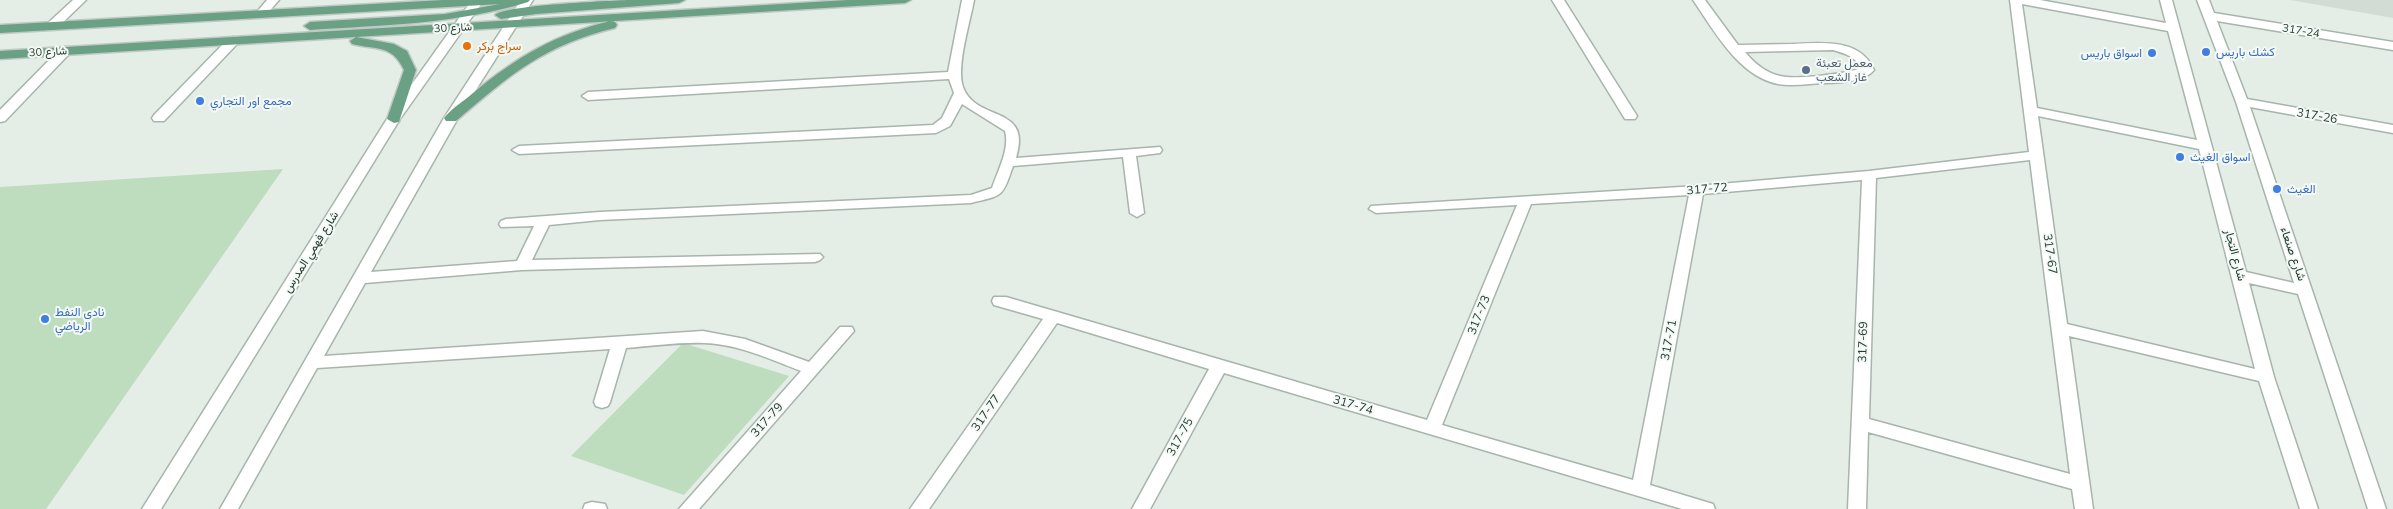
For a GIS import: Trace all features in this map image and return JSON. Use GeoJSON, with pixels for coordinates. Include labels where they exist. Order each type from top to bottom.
{"type":"FeatureCollection","features":[{"type":"Feature","properties":{"kind":"main road","name":"شارع 30"},"geometry":{"type":"LineString","coordinates":[[0,29],[503,0]]}},
{"type":"Feature","properties":{"kind":"main road"},"geometry":{"type":"LineString","coordinates":[[87,49],[219,33],[470,14],[526,0]]}},
{"type":"Feature","properties":{"kind":"main road"},"geometry":{"type":"LineString","coordinates":[[459,28],[495,17],[520,12],[679,0]]}},
{"type":"Feature","properties":{"kind":"main road","name":"شارع 30"},"geometry":{"type":"LineString","coordinates":[[0,55],[905,0]]}},
{"type":"Feature","properties":{"kind":"main road"},"geometry":{"type":"LineString","coordinates":[[451,118],[512,67],[537,51],[565,38],[608,25],[698,12]]}},
{"type":"Feature","properties":{"kind":"main road"},"geometry":{"type":"LineString","coordinates":[[300,37],[376,44],[403,54],[410,70],[394,118]]}},
{"type":"Feature","properties":{"kind":"street"},"geometry":{"type":"LineString","coordinates":[[52,26],[80,0]]}},
{"type":"Feature","properties":{"kind":"street"},"geometry":{"type":"LineString","coordinates":[[262,13],[273,0]]}},
{"type":"Feature","properties":{"kind":"street"},"geometry":{"type":"LineString","coordinates":[[229,509],[451,118],[526,0]]}},
{"type":"Feature","properties":{"kind":"street"},"geometry":{"type":"LineString","coordinates":[[506,224],[600,216],[971,199],[991,194],[998,190],[1014,139],[1009,126],[1002,120],[976,110],[960,94],[955,84],[954,75],[968,0]]}},
{"type":"Feature","properties":{"kind":"street"},"geometry":{"type":"LineString","coordinates":[[1558,0],[1630,116]]}},
{"type":"Feature","properties":{"kind":"street"},"geometry":{"type":"LineString","coordinates":[[1699,0],[1748,64],[1763,75],[1780,80],[1848,78],[1868,70],[1864,61],[1852,52],[1834,46],[1737,49]]}},
{"type":"Feature","properties":{"kind":"street","name":"317-67"},"geometry":{"type":"LineString","coordinates":[[2016,0],[2084,509]]}},
{"type":"Feature","properties":{"kind":"street"},"geometry":{"type":"LineString","coordinates":[[2021,0],[2174,28]]}},
{"type":"Feature","properties":{"kind":"street","name":"شارع التجار"},"geometry":{"type":"LineString","coordinates":[[2166,0],[2266,377],[2308,509]]}},
{"type":"Feature","properties":{"kind":"street","name":"شارع صنعاء"},"geometry":{"type":"LineString","coordinates":[[2203,0],[2242,102],[2377,509]]}},
{"type":"Feature","properties":{"kind":"street","name":"شارع فهمي المدرس"},"geometry":{"type":"LineString","coordinates":[[151,509],[394,118],[478,1]]}},
{"type":"Feature","properties":{"kind":"street","name":"317-24"},"geometry":{"type":"LineString","coordinates":[[2209,16],[2393,46]]}},
{"type":"Feature","properties":{"kind":"street"},"geometry":{"type":"LineString","coordinates":[[159,118],[233,41]]}},
{"type":"Feature","properties":{"kind":"street"},"geometry":{"type":"LineString","coordinates":[[0,118],[65,50]]}},
{"type":"Feature","properties":{"kind":"street"},"geometry":{"type":"LineString","coordinates":[[588,96],[954,75]]}},
{"type":"Feature","properties":{"kind":"street"},"geometry":{"type":"LineString","coordinates":[[519,150],[936,129],[946,124],[949,120],[950,111],[960,94]]}},
{"type":"Feature","properties":{"kind":"street","name":"317-26"},"geometry":{"type":"LineString","coordinates":[[2242,102],[2393,129]]}},
{"type":"Feature","properties":{"kind":"street"},"geometry":{"type":"LineString","coordinates":[[2031,111],[2204,146]]}},
{"type":"Feature","properties":{"kind":"street"},"geometry":{"type":"LineString","coordinates":[[1006,163],[1155,150]]}},
{"type":"Feature","properties":{"kind":"street"},"geometry":{"type":"LineString","coordinates":[[1129,152],[1137,213]]}},
{"type":"Feature","properties":{"kind":"street","name":"317-72"},"geometry":{"type":"LineString","coordinates":[[1376,209],[1525,202],[1697,190],[1868,175],[2036,155]]}},
{"type":"Feature","properties":{"kind":"street","name":"317-69"},"geometry":{"type":"LineString","coordinates":[[1857,509],[1868,175]]}},
{"type":"Feature","properties":{"kind":"street","name":"317-71"},"geometry":{"type":"LineString","coordinates":[[1640,490],[1697,190]]}},
{"type":"Feature","properties":{"kind":"street","name":"317-73"},"geometry":{"type":"LineString","coordinates":[[1432,428],[1525,202]]}},
{"type":"Feature","properties":{"kind":"street"},"geometry":{"type":"LineString","coordinates":[[522,265],[544,220]]}},
{"type":"Feature","properties":{"kind":"street"},"geometry":{"type":"LineString","coordinates":[[360,278],[522,265],[815,257]]}},
{"type":"Feature","properties":{"kind":"street"},"geometry":{"type":"LineString","coordinates":[[2240,276],[2306,291]]}},
{"type":"Feature","properties":{"kind":"street","name":"317-74"},"geometry":{"type":"LineString","coordinates":[[1000,301],[1706,509]]}},
{"type":"Feature","properties":{"kind":"street","name":"317-77"},"geometry":{"type":"LineString","coordinates":[[919,509],[1054,317]]}},
{"type":"Feature","properties":{"kind":"street"},"geometry":{"type":"LineString","coordinates":[[2060,328],[2266,377]]}},
{"type":"Feature","properties":{"kind":"street","name":"317-79"},"geometry":{"type":"LineString","coordinates":[[688,509],[846,331]]}},
{"type":"Feature","properties":{"kind":"street"},"geometry":{"type":"LineString","coordinates":[[311,364],[703,337],[727,338],[751,345],[812,369]]}},
{"type":"Feature","properties":{"kind":"street"},"geometry":{"type":"LineString","coordinates":[[602,402],[620,342]]}},
{"type":"Feature","properties":{"kind":"street","name":"317-75"},"geometry":{"type":"LineString","coordinates":[[1146,508],[1219,366]]}},
{"type":"Feature","properties":{"kind":"street"},"geometry":{"type":"LineString","coordinates":[[1860,423],[2081,484]]}},
{"type":"Feature","properties":{"kind":"street"},"geometry":{"type":"LineString","coordinates":[[592,509],[598,509]]}},
{"type":"Feature","properties":{"kind":"shaded area"},"geometry":{"type":"Polygon","coordinates":[[[2290,0],[2393,0],[2393,18],[2290,0]]]}},
{"type":"Feature","properties":{"kind":"green space"},"geometry":{"type":"Polygon","coordinates":[[[283,169],[46,509],[0,509],[0,187],[283,169]]]}},
{"type":"Feature","properties":{"kind":"green space"},"geometry":{"type":"Polygon","coordinates":[[[683,343],[789,376],[684,495],[571,456],[683,343]]]}},
{"type":"Feature","properties":{"kind":"place","name":"سراج بركر"},"geometry":{"type":"Point","coordinates":[467,46]}},
{"type":"Feature","properties":{"kind":"place","name":"كشك باريس"},"geometry":{"type":"Point","coordinates":[2206,52]}},
{"type":"Feature","properties":{"kind":"place","name":"اسواق باريس"},"geometry":{"type":"Point","coordinates":[2152,53]}},
{"type":"Feature","properties":{"kind":"place","name":"معمل تعبئة غاز الشعب"},"geometry":{"type":"Point","coordinates":[1806,70]}},
{"type":"Feature","properties":{"kind":"place","name":"مجمع اور التجاري"},"geometry":{"type":"Point","coordinates":[200,101]}},
{"type":"Feature","properties":{"kind":"place","name":"اسواق الغيث"},"geometry":{"type":"Point","coordinates":[2180,157]}},
{"type":"Feature","properties":{"kind":"place","name":"الغيث"},"geometry":{"type":"Point","coordinates":[2277,189]}},
{"type":"Feature","properties":{"kind":"place","name":"نادي النفط الرياضي"},"geometry":{"type":"Point","coordinates":[45,319]}}]}
